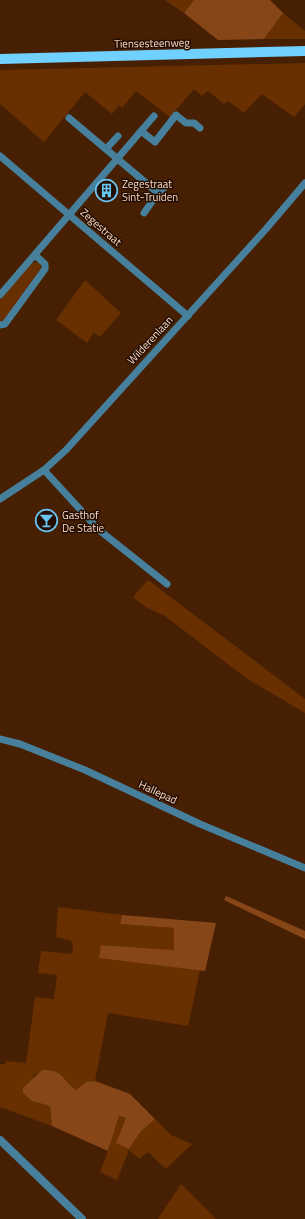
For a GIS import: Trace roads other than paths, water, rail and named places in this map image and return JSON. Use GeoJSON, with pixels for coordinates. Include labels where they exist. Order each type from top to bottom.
{"type":"FeatureCollection","features":[{"type":"Feature","properties":{"kind":"main road","name":"Tiensesteenweg"},"geometry":{"type":"LineString","coordinates":[[0,59],[305,51]]}},
{"type":"Feature","properties":{"kind":"street"},"geometry":{"type":"LineString","coordinates":[[141,131],[155,142],[176,115],[186,123],[194,123],[200,128]]}},
{"type":"Feature","properties":{"kind":"street"},"geometry":{"type":"LineString","coordinates":[[0,295],[154,116]]}},
{"type":"Feature","properties":{"kind":"street"},"geometry":{"type":"LineString","coordinates":[[69,118],[158,194]]}},
{"type":"Feature","properties":{"kind":"street"},"geometry":{"type":"LineString","coordinates":[[106,149],[118,136]]}},
{"type":"Feature","properties":{"kind":"street","name":"Zegestraat"},"geometry":{"type":"LineString","coordinates":[[0,156],[188,316]]}},
{"type":"Feature","properties":{"kind":"street","name":"Wilderenlaan"},"geometry":{"type":"LineString","coordinates":[[0,499],[44,470],[66,450],[188,316],[305,183]]}},
{"type":"Feature","properties":{"kind":"street"},"geometry":{"type":"LineString","coordinates":[[144,213],[158,194],[165,188]]}},
{"type":"Feature","properties":{"kind":"street"},"geometry":{"type":"LineString","coordinates":[[0,324],[5,324],[45,269],[45,264],[35,255]]}},
{"type":"Feature","properties":{"kind":"street"},"geometry":{"type":"LineString","coordinates":[[44,470],[100,530],[167,584]]}},
{"type":"Feature","properties":{"kind":"street","name":"Hallepad"},"geometry":{"type":"LineString","coordinates":[[0,740],[20,744],[86,770],[200,824],[305,868]]}},
{"type":"Feature","properties":{"kind":"street"},"geometry":{"type":"LineString","coordinates":[[0,1140],[82,1219]]}},
{"type":"Feature","properties":{"kind":"place","name":"Zegestraat Sint-Truiden"},"geometry":{"type":"Point","coordinates":[107,190]}},
{"type":"Feature","properties":{"kind":"place","name":"Gasthof De Statie"},"geometry":{"type":"Point","coordinates":[47,521]}}]}
